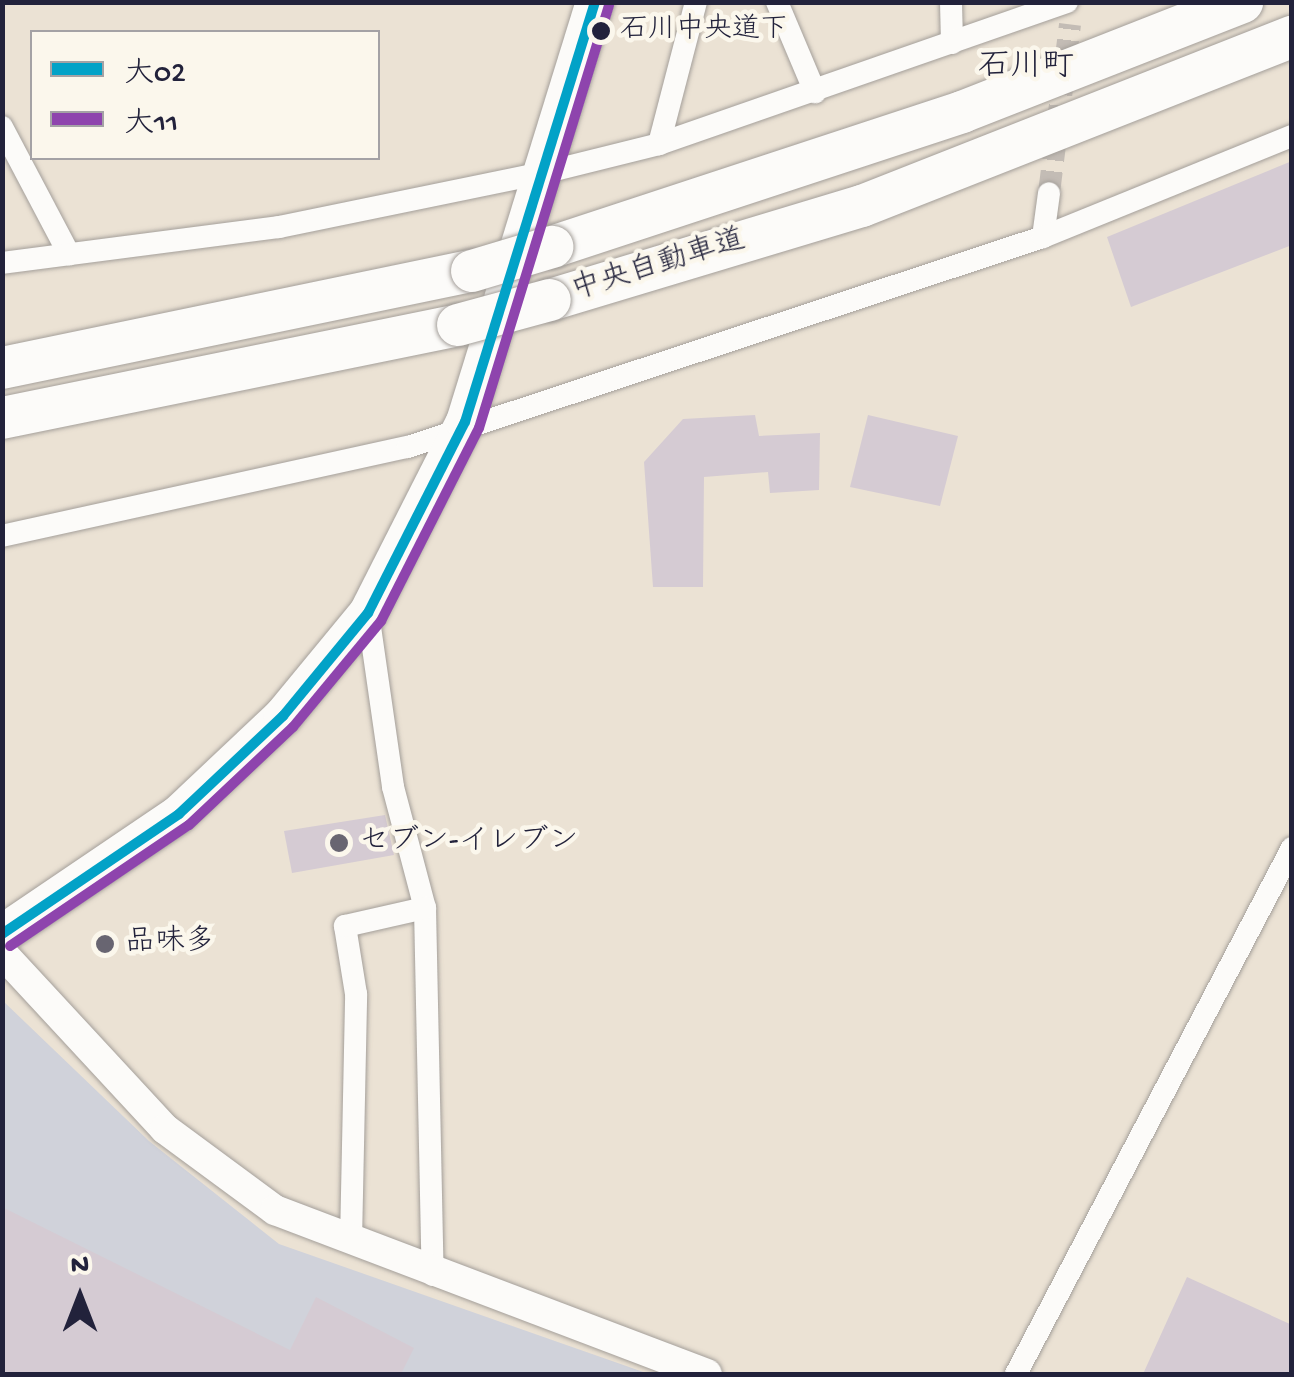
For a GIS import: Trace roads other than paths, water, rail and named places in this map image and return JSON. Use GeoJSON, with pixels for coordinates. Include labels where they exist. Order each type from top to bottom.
{"type":"FeatureCollection","features":[{"type":"Feature","properties":{"kind":"highway","name":"中央自動車道"},"geometry":{"type":"LineString","coordinates":[[2,368],[472,271],[962,112],[1242,2]]}},
{"type":"Feature","properties":{"kind":"highway","name":"中央自動車道"},"geometry":{"type":"LineString","coordinates":[[2,418],[458,325],[550,300],[862,206],[1292,36]]}},
{"type":"Feature","properties":{"kind":"main road"},"geometry":{"type":"LineString","coordinates":[[2,934],[216,782],[368,613],[464,422],[595,2]]}},
{"type":"Feature","properties":{"kind":"street"},"geometry":{"type":"LineString","coordinates":[[659,144],[696,2]]}},
{"type":"Feature","properties":{"kind":"street"},"geometry":{"type":"LineString","coordinates":[[777,2],[815,92]]}},
{"type":"Feature","properties":{"kind":"street"},"geometry":{"type":"LineString","coordinates":[[951,2],[952,43]]}},
{"type":"Feature","properties":{"kind":"street"},"geometry":{"type":"LineString","coordinates":[[2,263],[279,227],[542,173],[659,144],[952,43],[1070,10]]}},
{"type":"Feature","properties":{"kind":"street"},"geometry":{"type":"LineString","coordinates":[[2,127],[69,254]]}},
{"type":"Feature","properties":{"kind":"street"},"geometry":{"type":"LineString","coordinates":[[2,536],[408,446],[464,422],[1044,237],[1292,136]]}},
{"type":"Feature","properties":{"kind":"street"},"geometry":{"type":"LineString","coordinates":[[1044,237],[1049,194]]}},
{"type":"Feature","properties":{"kind":"street"},"geometry":{"type":"LineString","coordinates":[[368,613],[393,787],[425,908],[433,1275]]}},
{"type":"Feature","properties":{"kind":"street"},"geometry":{"type":"LineString","coordinates":[[1016,1374],[1292,848]]}},
{"type":"Feature","properties":{"kind":"street"},"geometry":{"type":"LineString","coordinates":[[351,1241],[356,994],[346,926],[425,908]]}},
{"type":"Feature","properties":{"kind":"street"},"geometry":{"type":"LineString","coordinates":[[2,954],[165,1130],[275,1210],[433,1275],[707,1374]]}},
{"type":"Feature","properties":{"kind":"tunnel"},"geometry":{"type":"LineString","coordinates":[[1049,193],[1070,24]]}},
{"type":"Feature","properties":{"kind":"place","name":"石川中央道下"},"geometry":{"type":"Point","coordinates":[601,31]}},
{"type":"Feature","properties":{"kind":"place","name":"セブン-イレブン"},"geometry":{"type":"Point","coordinates":[339,843]}},
{"type":"Feature","properties":{"kind":"place","name":"品味多"},"geometry":{"type":"Point","coordinates":[105,944]}},
{"type":"Feature","properties":{"kind":"district","name":"石川町"},"geometry":{"type":"Point","coordinates":[1026,68]}}]}
